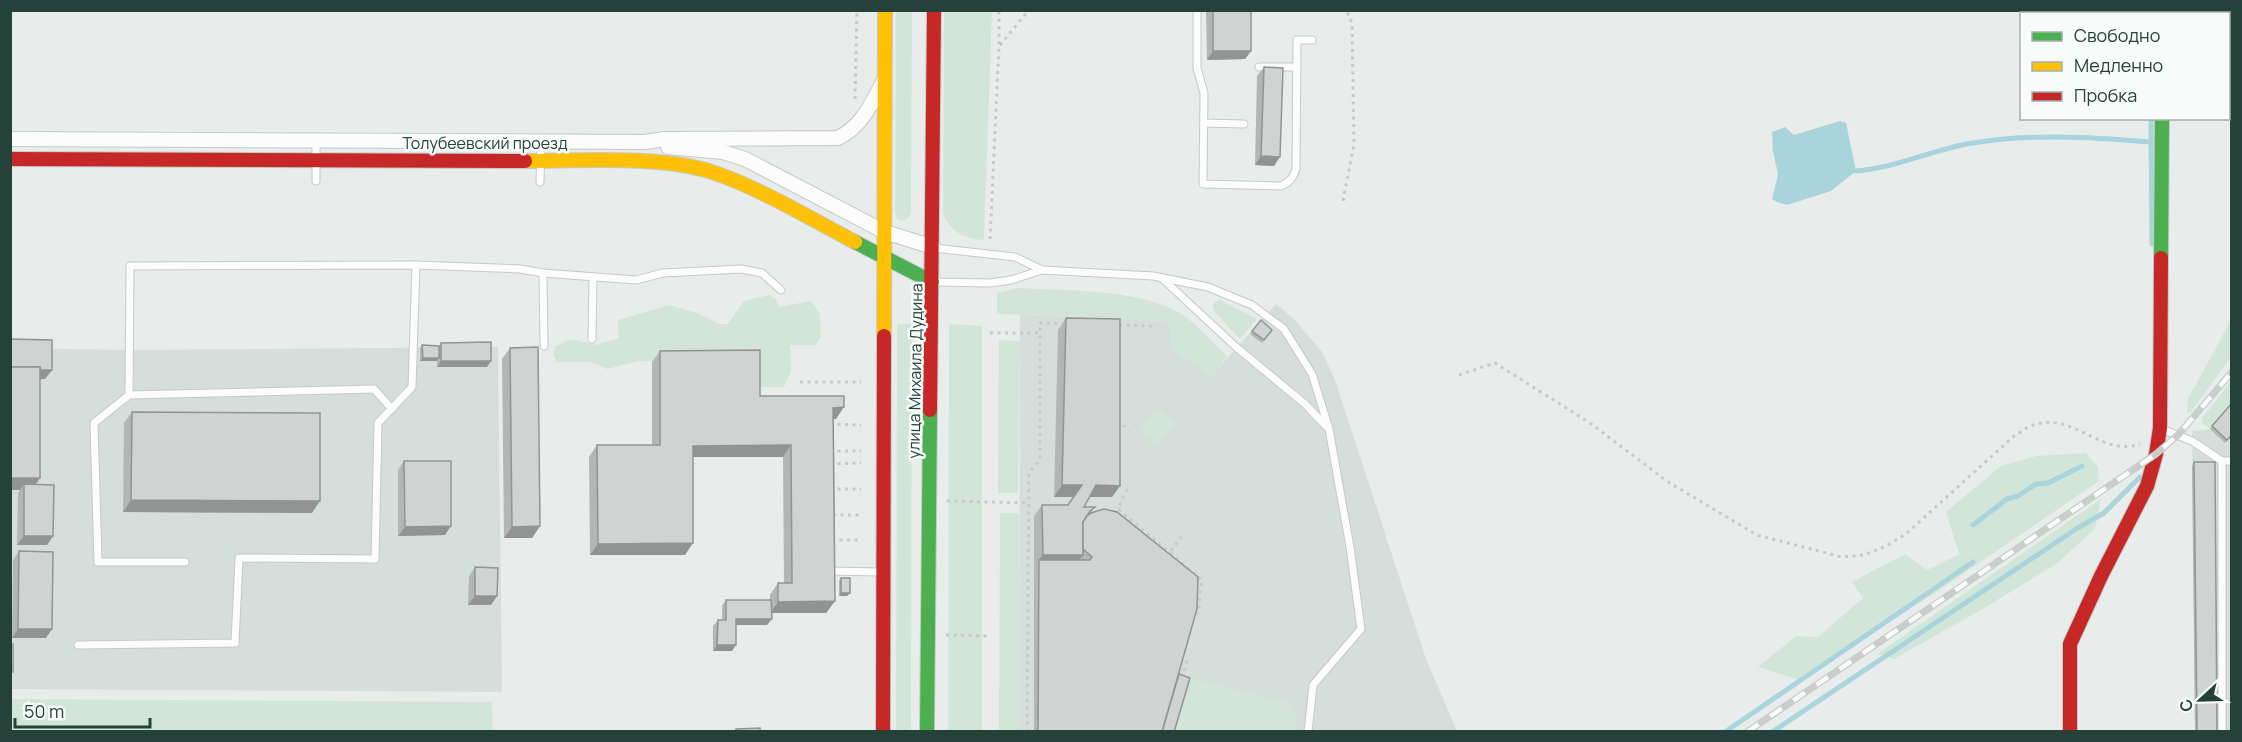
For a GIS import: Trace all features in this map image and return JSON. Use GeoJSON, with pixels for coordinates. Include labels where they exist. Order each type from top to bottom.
{"type":"FeatureCollection","features":[{"type":"Feature","properties":{"kind":"street","name":"улица Михаила Дудина"},"geometry":{"type":"LineString","coordinates":[[883,732],[885,10]]}},
{"type":"Feature","properties":{"kind":"street","name":"улица Михаила Дудина"},"geometry":{"type":"LineString","coordinates":[[927,732],[934,10]]}},
{"type":"Feature","properties":{"kind":"street","name":"Толубеевский проезд"},"geometry":{"type":"LineString","coordinates":[[10,139],[645,142],[664,139],[838,138],[850,132],[858,124],[885,78]]}},
{"type":"Feature","properties":{"kind":"street"},"geometry":{"type":"LineString","coordinates":[[2070,732],[2070,644],[2101,576],[2147,486],[2160,428],[2162,120]]}},
{"type":"Feature","properties":{"kind":"street","name":"Толубеевский проезд"},"geometry":{"type":"LineString","coordinates":[[645,142],[723,152],[745,159],[885,232],[933,247]]}},
{"type":"Feature","properties":{"kind":"street","name":"Толубеевский проезд"},"geometry":{"type":"LineString","coordinates":[[10,159],[540,160],[671,163],[710,171],[764,195],[932,282]]}},
{"type":"Feature","properties":{"kind":"lane"},"geometry":{"type":"LineString","coordinates":[[1197,10],[1197,68],[1204,93],[1203,184],[1281,186],[1288,183],[1296,169],[1297,40],[1312,40]]}},
{"type":"Feature","properties":{"kind":"lane"},"geometry":{"type":"LineString","coordinates":[[1259,67],[1297,67]]}},
{"type":"Feature","properties":{"kind":"lane"},"geometry":{"type":"LineString","coordinates":[[1204,123],[1244,124]]}},
{"type":"Feature","properties":{"kind":"lane"},"geometry":{"type":"LineString","coordinates":[[315,181],[316,140]]}},
{"type":"Feature","properties":{"kind":"lane"},"geometry":{"type":"LineString","coordinates":[[540,182],[541,141]]}},
{"type":"Feature","properties":{"kind":"lane"},"geometry":{"type":"LineString","coordinates":[[933,247],[1015,257],[1042,270]]}},
{"type":"Feature","properties":{"kind":"lane"},"geometry":{"type":"LineString","coordinates":[[78,645],[235,643],[239,558],[375,559],[378,423],[412,387],[416,264]]}},
{"type":"Feature","properties":{"kind":"lane"},"geometry":{"type":"LineString","coordinates":[[129,395],[130,266],[416,264],[520,269],[543,273],[636,280],[663,273],[741,269],[762,273],[781,290]]}},
{"type":"Feature","properties":{"kind":"lane"},"geometry":{"type":"LineString","coordinates":[[932,282],[990,283],[1011,280],[1042,270],[1153,276],[1208,286],[1252,305],[1284,329],[1312,374],[1329,429],[1350,547],[1361,629],[1313,685],[1308,732]]}},
{"type":"Feature","properties":{"kind":"lane"},"geometry":{"type":"LineString","coordinates":[[543,273],[544,346]]}},
{"type":"Feature","properties":{"kind":"lane"},"geometry":{"type":"LineString","coordinates":[[592,339],[593,277]]}},
{"type":"Feature","properties":{"kind":"lane"},"geometry":{"type":"LineString","coordinates":[[1164,279],[1236,347],[1305,404],[1329,429]]}},
{"type":"Feature","properties":{"kind":"lane"},"geometry":{"type":"LineString","coordinates":[[186,562],[98,562],[94,423],[129,395],[374,389],[392,409]]}},
{"type":"Feature","properties":{"kind":"lane"},"geometry":{"type":"LineString","coordinates":[[2160,428],[2192,441],[2222,461],[2232,461]]}},
{"type":"Feature","properties":{"kind":"lane"},"geometry":{"type":"LineString","coordinates":[[2222,461],[2222,732]]}},
{"type":"Feature","properties":{"kind":"lane"},"geometry":{"type":"LineString","coordinates":[[826,571],[884,572]]}},
{"type":"Feature","properties":{"kind":"path"},"geometry":{"type":"LineString","coordinates":[[854,103],[857,10]]}},
{"type":"Feature","properties":{"kind":"path"},"geometry":{"type":"LineString","coordinates":[[990,239],[999,10]]}},
{"type":"Feature","properties":{"kind":"path"},"geometry":{"type":"LineString","coordinates":[[999,46],[1029,10]]}},
{"type":"Feature","properties":{"kind":"path"},"geometry":{"type":"LineString","coordinates":[[1343,201],[1354,144],[1352,23],[1346,10]]}},
{"type":"Feature","properties":{"kind":"path"},"geometry":{"type":"LineString","coordinates":[[1027,732],[1029,473],[1040,460],[1040,323],[1074,324]]}},
{"type":"Feature","properties":{"kind":"path"},"geometry":{"type":"LineString","coordinates":[[1108,325],[1153,326]]}},
{"type":"Feature","properties":{"kind":"path"},"geometry":{"type":"LineString","coordinates":[[990,333],[1040,333]]}},
{"type":"Feature","properties":{"kind":"path"},"geometry":{"type":"LineString","coordinates":[[1459,375],[1496,363],[1590,423],[1668,482],[1757,535],[1842,557],[1864,555],[1906,534],[2014,436],[2030,426],[2048,422],[2070,426],[2120,448],[2138,445],[2160,428]]}},
{"type":"Feature","properties":{"kind":"path"},"geometry":{"type":"LineString","coordinates":[[800,382],[861,382]]}},
{"type":"Feature","properties":{"kind":"path"},"geometry":{"type":"LineString","coordinates":[[1118,420],[1129,431]]}},
{"type":"Feature","properties":{"kind":"path"},"geometry":{"type":"LineString","coordinates":[[826,424],[861,425]]}},
{"type":"Feature","properties":{"kind":"path"},"geometry":{"type":"LineString","coordinates":[[826,451],[861,452]]}},
{"type":"Feature","properties":{"kind":"path"},"geometry":{"type":"LineString","coordinates":[[826,464],[861,463]]}},
{"type":"Feature","properties":{"kind":"path"},"geometry":{"type":"LineString","coordinates":[[826,489],[861,489]]}},
{"type":"Feature","properties":{"kind":"path"},"geometry":{"type":"LineString","coordinates":[[1127,489],[1118,509],[1171,551],[1202,580],[1198,614]]}},
{"type":"Feature","properties":{"kind":"path"},"geometry":{"type":"LineString","coordinates":[[946,501],[1029,503]]}},
{"type":"Feature","properties":{"kind":"path"},"geometry":{"type":"LineString","coordinates":[[826,515],[861,515]]}},
{"type":"Feature","properties":{"kind":"path"},"geometry":{"type":"LineString","coordinates":[[833,515],[833,522]]}},
{"type":"Feature","properties":{"kind":"path"},"geometry":{"type":"LineString","coordinates":[[1171,551],[1183,534]]}},
{"type":"Feature","properties":{"kind":"path"},"geometry":{"type":"LineString","coordinates":[[826,540],[861,540]]}},
{"type":"Feature","properties":{"kind":"path"},"geometry":{"type":"LineString","coordinates":[[945,634],[989,636]]}},
{"type":"Feature","properties":{"kind":"path"},"geometry":{"type":"LineString","coordinates":[[1182,679],[1188,657]]}},
{"type":"Feature","properties":{"kind":"shaded area"},"geometry":{"type":"Polygon","coordinates":[[[1276,304],[1294,319],[1322,352],[1335,380],[1426,659],[1457,731],[1019,732],[1020,315],[1170,321],[1170,344],[1211,376],[1276,304]]]}},
{"type":"Feature","properties":{"kind":"shaded area"},"geometry":{"type":"Polygon","coordinates":[[[498,347],[502,692],[11,689],[11,348],[128,350],[498,347]]]}},
{"type":"Feature","properties":{"kind":"shaded area"},"geometry":{"type":"Polygon","coordinates":[[[2231,403],[2231,731],[2195,731],[2192,431],[2210,429],[2231,403]]]}},
{"type":"Feature","properties":{"kind":"green space"},"geometry":{"type":"Polygon","coordinates":[[[896,11],[912,11],[911,213],[903,221],[897,219],[895,211],[896,11]]]}},
{"type":"Feature","properties":{"kind":"green space"},"geometry":{"type":"Polygon","coordinates":[[[944,11],[992,11],[984,240],[964,236],[954,230],[943,214],[944,11]]]}},
{"type":"Feature","properties":{"kind":"green space"},"geometry":{"type":"Polygon","coordinates":[[[1018,288],[1104,292],[1126,295],[1166,306],[1183,315],[1227,356],[1211,377],[1173,350],[1170,344],[1169,321],[997,314],[997,293],[1018,288]]]}},
{"type":"Feature","properties":{"kind":"green space"},"geometry":{"type":"Polygon","coordinates":[[[769,295],[776,299],[779,307],[811,301],[820,314],[821,337],[815,345],[790,345],[791,371],[784,387],[754,387],[753,360],[639,361],[607,369],[591,362],[557,362],[553,355],[556,346],[571,339],[595,345],[619,338],[618,320],[669,305],[697,313],[720,324],[728,324],[744,301],[769,295]]]}},
{"type":"Feature","properties":{"kind":"green space"},"geometry":{"type":"Polygon","coordinates":[[[1220,300],[1257,319],[1240,339],[1214,311],[1212,306],[1220,300]]]}},
{"type":"Feature","properties":{"kind":"green space"},"geometry":{"type":"Polygon","coordinates":[[[2231,320],[2231,357],[2191,412],[2187,414],[2188,399],[2231,320]]]}},
{"type":"Feature","properties":{"kind":"green space"},"geometry":{"type":"Polygon","coordinates":[[[897,324],[912,324],[911,732],[896,731],[897,324]]]}},
{"type":"Feature","properties":{"kind":"green space"},"geometry":{"type":"Polygon","coordinates":[[[949,324],[982,326],[982,731],[948,731],[949,324]]]}},
{"type":"Feature","properties":{"kind":"green space"},"geometry":{"type":"Polygon","coordinates":[[[999,340],[1020,341],[1018,493],[998,493],[999,340]]]}},
{"type":"Feature","properties":{"kind":"green space"},"geometry":{"type":"Polygon","coordinates":[[[2231,381],[2231,403],[2210,429],[2202,423],[2203,417],[2231,381]]]}},
{"type":"Feature","properties":{"kind":"green space"},"geometry":{"type":"Polygon","coordinates":[[[1157,409],[1175,423],[1157,445],[1139,432],[1157,409]]]}},
{"type":"Feature","properties":{"kind":"green space"},"geometry":{"type":"Polygon","coordinates":[[[2086,453],[2098,467],[2099,481],[1938,591],[1799,680],[1758,667],[1796,636],[1818,637],[1863,598],[1852,582],[1905,554],[1927,570],[1959,554],[1946,512],[2001,466],[2036,456],[2086,453]]]}},
{"type":"Feature","properties":{"kind":"green space"},"geometry":{"type":"Polygon","coordinates":[[[2101,499],[2095,529],[2056,564],[1894,659],[1877,654],[2101,499]]]}},
{"type":"Feature","properties":{"kind":"green space"},"geometry":{"type":"Polygon","coordinates":[[[1000,513],[1019,513],[1019,731],[999,731],[1000,513]]]}},
{"type":"Feature","properties":{"kind":"green space"},"geometry":{"type":"Polygon","coordinates":[[[1191,678],[1290,703],[1296,710],[1296,731],[1176,731],[1191,678]]]}},
{"type":"Feature","properties":{"kind":"green space"},"geometry":{"type":"Polygon","coordinates":[[[11,699],[492,702],[493,731],[11,731],[11,699]]]}},
{"type":"Feature","properties":{"kind":"water"},"geometry":{"type":"Polygon","coordinates":[[[1840,121],[1846,123],[1856,171],[1831,191],[1787,205],[1772,199],[1778,174],[1772,132],[1785,127],[1794,135],[1840,121]]]}},
{"type":"Feature","properties":{"kind":"building"},"geometry":{"type":"Polygon","coordinates":[[[1213,10],[1251,10],[1251,51],[1213,51],[1213,10]]]}},
{"type":"Feature","properties":{"kind":"building"},"geometry":{"type":"Polygon","coordinates":[[[1264,67],[1283,68],[1280,157],[1261,156],[1264,67]]]}},
{"type":"Feature","properties":{"kind":"building"},"geometry":{"type":"Polygon","coordinates":[[[1066,318],[1120,319],[1120,486],[1096,485],[1084,507],[1095,507],[1083,522],[1083,555],[1043,555],[1042,505],[1068,505],[1082,485],[1062,485],[1066,318]]]}},
{"type":"Feature","properties":{"kind":"building"},"geometry":{"type":"Polygon","coordinates":[[[1261,320],[1272,330],[1264,340],[1252,331],[1261,320]]]}},
{"type":"Feature","properties":{"kind":"building"},"geometry":{"type":"Polygon","coordinates":[[[10,339],[52,340],[52,370],[40,370],[40,367],[10,367],[10,339]]]}},
{"type":"Feature","properties":{"kind":"building"},"geometry":{"type":"Polygon","coordinates":[[[491,342],[491,361],[441,361],[441,343],[491,342]]]}},
{"type":"Feature","properties":{"kind":"building"},"geometry":{"type":"Polygon","coordinates":[[[422,345],[439,346],[439,358],[423,358],[422,345]]]}},
{"type":"Feature","properties":{"kind":"building"},"geometry":{"type":"Polygon","coordinates":[[[538,347],[540,526],[512,527],[510,348],[538,347]]]}},
{"type":"Feature","properties":{"kind":"building"},"geometry":{"type":"Polygon","coordinates":[[[760,350],[760,396],[844,396],[844,407],[833,408],[835,601],[778,602],[778,583],[792,583],[791,445],[693,446],[693,543],[598,544],[597,445],[660,445],[660,351],[760,350]]]}},
{"type":"Feature","properties":{"kind":"building"},"geometry":{"type":"Polygon","coordinates":[[[10,367],[40,367],[40,478],[10,478],[10,367]]]}},
{"type":"Feature","properties":{"kind":"building"},"geometry":{"type":"Polygon","coordinates":[[[2232,403],[2232,435],[2227,440],[2212,426],[2232,403]]]}},
{"type":"Feature","properties":{"kind":"building"},"geometry":{"type":"Polygon","coordinates":[[[132,412],[320,413],[320,501],[131,500],[132,412]]]}},
{"type":"Feature","properties":{"kind":"building"},"geometry":{"type":"Polygon","coordinates":[[[404,461],[451,461],[451,526],[405,527],[404,461]]]}},
{"type":"Feature","properties":{"kind":"building"},"geometry":{"type":"Polygon","coordinates":[[[2194,462],[2215,462],[2217,732],[2197,732],[2194,462]]]}},
{"type":"Feature","properties":{"kind":"building"},"geometry":{"type":"Polygon","coordinates":[[[24,484],[54,485],[53,536],[24,536],[24,484]]]}},
{"type":"Feature","properties":{"kind":"building"},"geometry":{"type":"Polygon","coordinates":[[[1104,509],[1117,512],[1198,577],[1197,609],[1162,732],[1038,732],[1039,560],[1090,560],[1092,557],[1083,549],[1083,522],[1091,513],[1104,509]]]}},
{"type":"Feature","properties":{"kind":"building"},"geometry":{"type":"Polygon","coordinates":[[[19,551],[53,552],[52,629],[18,629],[19,551]]]}},
{"type":"Feature","properties":{"kind":"building"},"geometry":{"type":"Polygon","coordinates":[[[475,567],[498,568],[497,596],[475,596],[475,567]]]}},
{"type":"Feature","properties":{"kind":"building"},"geometry":{"type":"Polygon","coordinates":[[[841,578],[850,578],[850,593],[841,593],[841,578]]]}},
{"type":"Feature","properties":{"kind":"building"},"geometry":{"type":"Polygon","coordinates":[[[726,600],[771,600],[772,619],[736,619],[736,645],[717,645],[718,620],[726,620],[726,600]]]}},
{"type":"Feature","properties":{"kind":"building"},"geometry":{"type":"Polygon","coordinates":[[[10,644],[13,644],[13,672],[10,672],[10,644]]]}},
{"type":"Feature","properties":{"kind":"building"},"geometry":{"type":"Polygon","coordinates":[[[1179,674],[1190,678],[1174,732],[1162,732],[1179,674]]]}},
{"type":"Feature","properties":{"kind":"building"},"geometry":{"type":"Polygon","coordinates":[[[760,728],[760,732],[736,732],[736,729],[760,728]]]}},
{"type":"Feature","properties":{"kind":"waterway"},"geometry":{"type":"LineString","coordinates":[[2151,120],[2152,244]]}},
{"type":"Feature","properties":{"kind":"waterway"},"geometry":{"type":"LineString","coordinates":[[1856,171],[1967,144],[2013,138],[2059,137],[2151,142]]}},
{"type":"Feature","properties":{"kind":"waterway"},"geometry":{"type":"LineString","coordinates":[[1973,525],[2007,499],[2018,496],[2036,484],[2048,483],[2082,466]]}},
{"type":"Feature","properties":{"kind":"waterway"},"geometry":{"type":"LineString","coordinates":[[1772,732],[2076,529],[2104,513],[2140,477]]}},
{"type":"Feature","properties":{"kind":"waterway"},"geometry":{"type":"LineString","coordinates":[[1725,732],[1973,562]]}},
{"type":"Feature","properties":{"kind":"railway"},"geometry":{"type":"LineString","coordinates":[[1747,732],[2156,454],[2178,435],[2232,372]]}},
{"type":"Feature","properties":{"kind":"traffic: fast"},"geometry":{"type":"LineString","coordinates":[[2161,258],[2162,120]]}},
{"type":"Feature","properties":{"kind":"traffic: fast"},"geometry":{"type":"LineString","coordinates":[[855,242],[932,282]]}},
{"type":"Feature","properties":{"kind":"traffic: fast"},"geometry":{"type":"LineString","coordinates":[[927,732],[930,410]]}},
{"type":"Feature","properties":{"kind":"traffic: slow"},"geometry":{"type":"LineString","coordinates":[[884,336],[885,10]]}},
{"type":"Feature","properties":{"kind":"traffic: slow"},"geometry":{"type":"LineString","coordinates":[[525,161],[644,161],[669,163],[712,172],[748,186],[855,242]]}},
{"type":"Feature","properties":{"kind":"traffic: jam"},"geometry":{"type":"LineString","coordinates":[[930,410],[934,10]]}},
{"type":"Feature","properties":{"kind":"traffic: jam"},"geometry":{"type":"LineString","coordinates":[[10,159],[525,161]]}},
{"type":"Feature","properties":{"kind":"traffic: jam"},"geometry":{"type":"LineString","coordinates":[[2070,732],[2070,644],[2101,576],[2147,486],[2156,454],[2160,428],[2161,258]]}},
{"type":"Feature","properties":{"kind":"traffic: jam"},"geometry":{"type":"LineString","coordinates":[[883,732],[884,336]]}}]}
